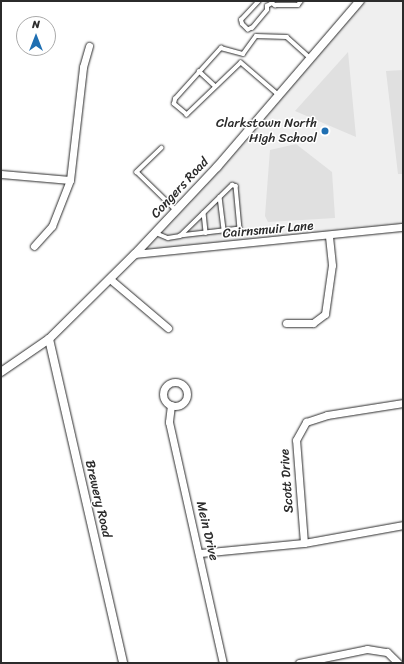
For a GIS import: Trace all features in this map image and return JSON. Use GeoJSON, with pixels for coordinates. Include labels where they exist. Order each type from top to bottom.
{"type":"FeatureCollection","features":[{"type":"Feature","properties":{"kind":"street","name":"Congers Road"},"geometry":{"type":"LineString","coordinates":[[2,369],[49,340],[135,254],[176,210],[360,1]]}},
{"type":"Feature","properties":{"kind":"street"},"geometry":{"type":"LineString","coordinates":[[34,246],[52,226],[70,180],[82,66],[89,46]]}},
{"type":"Feature","properties":{"kind":"street"},"geometry":{"type":"LineString","coordinates":[[1,174],[70,180]]}},
{"type":"Feature","properties":{"kind":"street","name":"Cairnsmuir Lane"},"geometry":{"type":"LineString","coordinates":[[135,254],[328,236],[403,227]]}},
{"type":"Feature","properties":{"kind":"street"},"geometry":{"type":"LineString","coordinates":[[286,323],[313,323],[325,314],[332,265],[328,236]]}},
{"type":"Feature","properties":{"kind":"street"},"geometry":{"type":"LineString","coordinates":[[110,279],[168,328]]}},
{"type":"Feature","properties":{"kind":"street","name":"Brewery Road"},"geometry":{"type":"LineString","coordinates":[[49,340],[123,663]]}},
{"type":"Feature","properties":{"kind":"street","name":"Scott Drive"},"geometry":{"type":"LineString","coordinates":[[304,543],[296,440],[306,422],[327,415],[403,404]]}},
{"type":"Feature","properties":{"kind":"street","name":"Mein Drive"},"geometry":{"type":"LineString","coordinates":[[171,405],[169,422],[200,553],[223,663]]}},
{"type":"Feature","properties":{"kind":"street"},"geometry":{"type":"LineString","coordinates":[[200,553],[304,543],[403,525]]}},
{"type":"Feature","properties":{"kind":"street"},"geometry":{"type":"LineString","coordinates":[[299,663],[367,649],[387,652],[398,663]]}},
{"type":"Feature","properties":{"kind":"lane"},"geometry":{"type":"LineString","coordinates":[[267,6],[259,1],[241,20],[242,24],[248,30],[252,28],[268,10],[267,6],[272,2],[275,5],[298,5],[301,1]]}},
{"type":"Feature","properties":{"kind":"lane"},"geometry":{"type":"LineString","coordinates":[[252,28],[256,36]]}},
{"type":"Feature","properties":{"kind":"lane"},"geometry":{"type":"LineString","coordinates":[[256,36],[287,37],[310,58]]}},
{"type":"Feature","properties":{"kind":"lane"},"geometry":{"type":"LineString","coordinates":[[243,54],[221,48],[175,99],[174,104],[187,115],[241,62],[243,54],[256,36]]}},
{"type":"Feature","properties":{"kind":"lane"},"geometry":{"type":"LineString","coordinates":[[241,62],[278,95]]}},
{"type":"Feature","properties":{"kind":"lane"},"geometry":{"type":"LineString","coordinates":[[199,71],[215,86]]}},
{"type":"Feature","properties":{"kind":"lane"},"geometry":{"type":"LineString","coordinates":[[162,148],[137,172],[176,210]]}},
{"type":"Feature","properties":{"kind":"lane"},"geometry":{"type":"LineString","coordinates":[[155,232],[168,238],[240,229],[236,186],[232,185],[180,236]]}},
{"type":"Feature","properties":{"kind":"lane"},"geometry":{"type":"LineString","coordinates":[[220,197],[224,232]]}},
{"type":"Feature","properties":{"kind":"lane"},"geometry":{"type":"LineString","coordinates":[[204,213],[206,233]]}},
{"type":"Feature","properties":{"kind":"shaded area","name":"Clarkstown North High School"},"geometry":{"type":"Polygon","coordinates":[[[360,1],[403,1],[403,227],[135,254],[360,1]]]}},
{"type":"Feature","properties":{"kind":"shaded area"},"geometry":{"type":"Polygon","coordinates":[[[348,52],[356,137],[295,111],[348,52]]]}},
{"type":"Feature","properties":{"kind":"shaded area"},"geometry":{"type":"Polygon","coordinates":[[[403,70],[403,174],[398,174],[386,71],[403,70]]]}},
{"type":"Feature","properties":{"kind":"shaded area"},"geometry":{"type":"Polygon","coordinates":[[[296,144],[332,172],[335,218],[268,222],[265,216],[270,150],[296,144]]]}},
{"type":"Feature","properties":{"kind":"place","name":"Clarkstown North High School"},"geometry":{"type":"Point","coordinates":[325,131]}}]}
